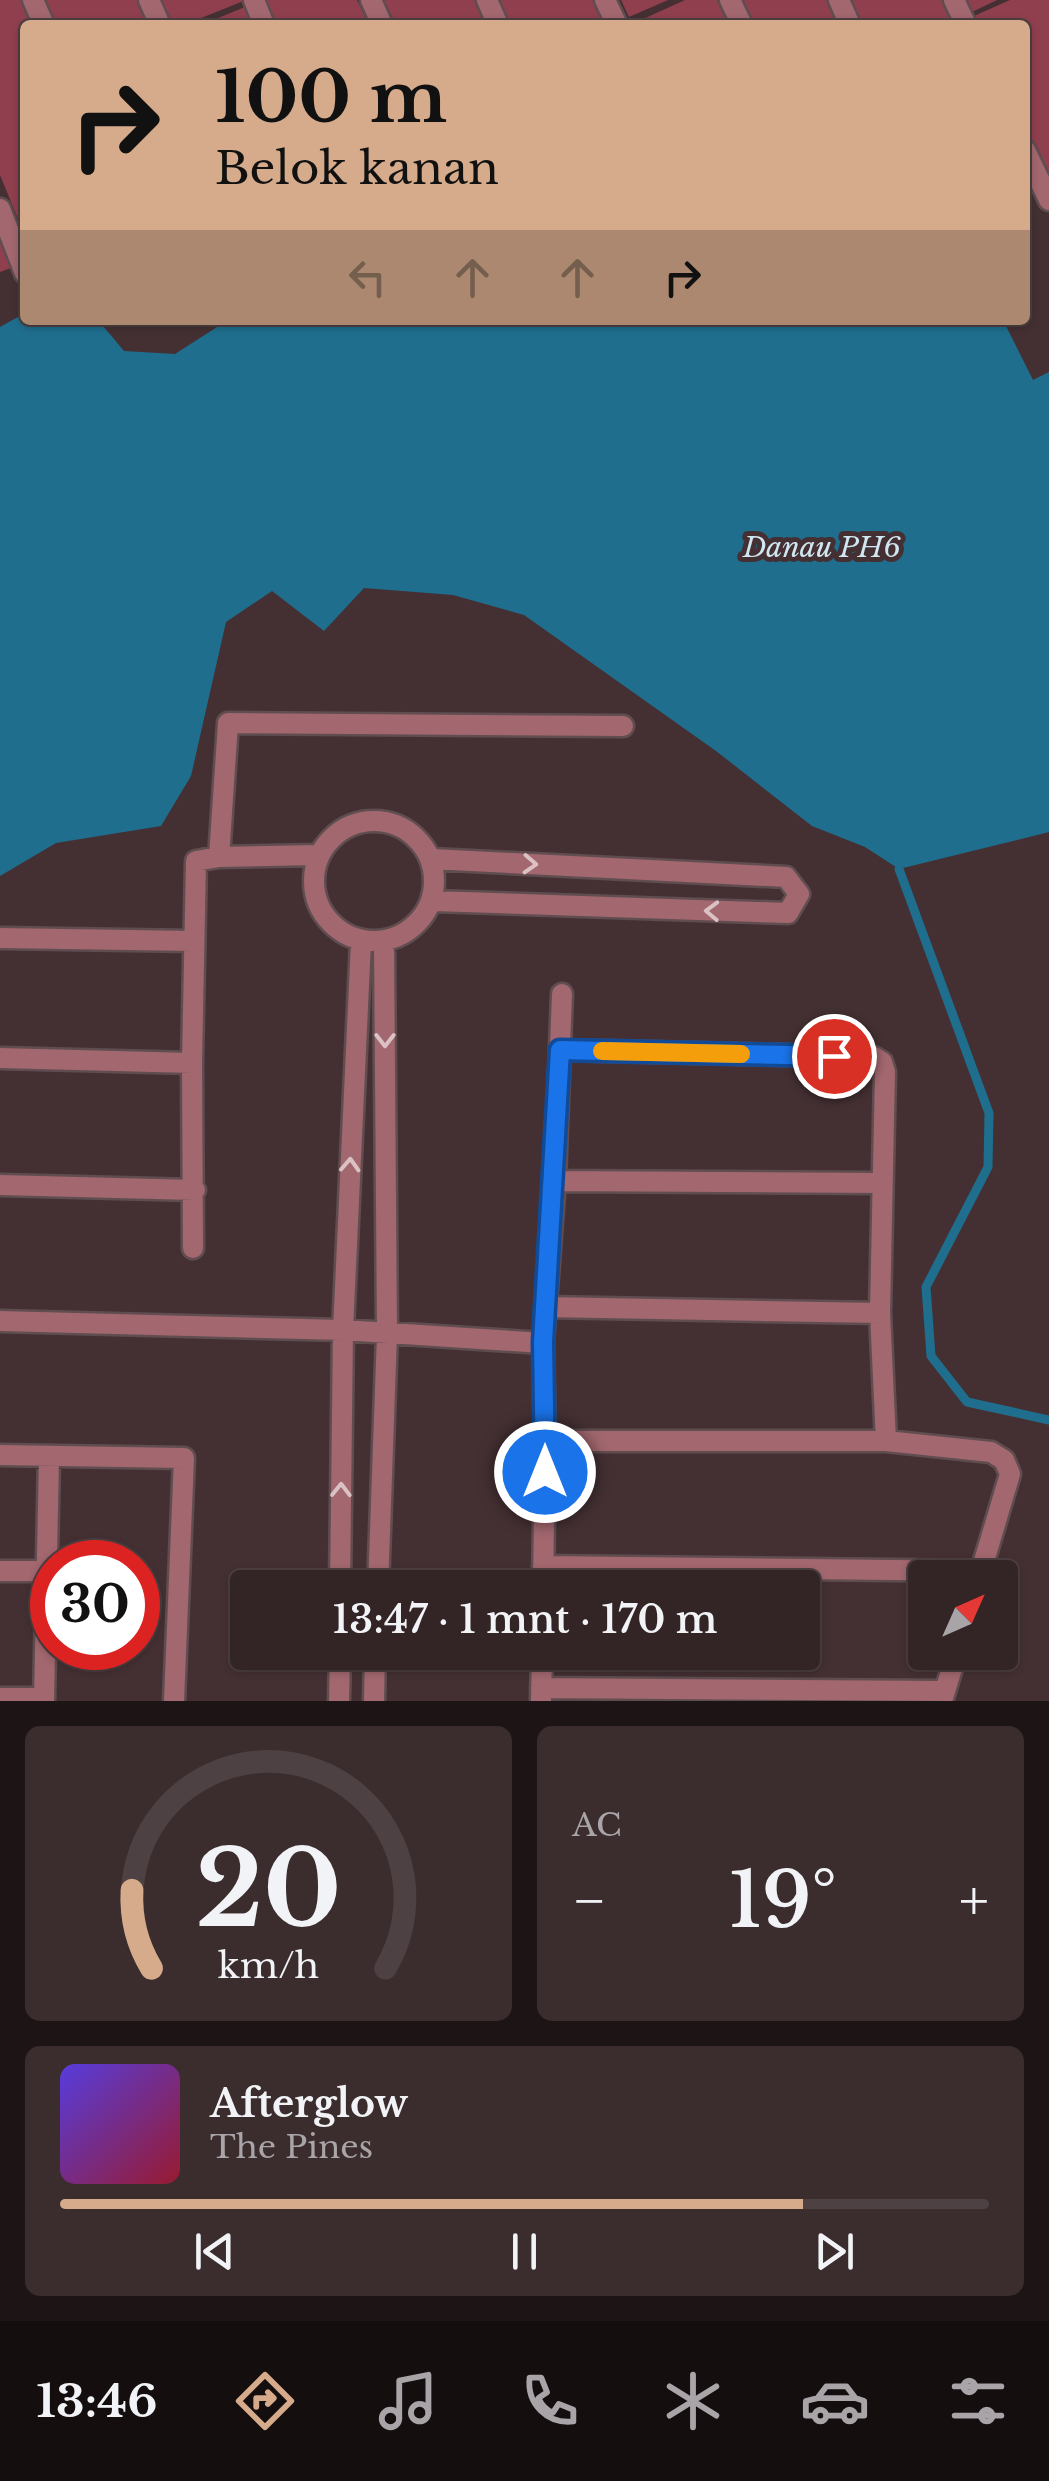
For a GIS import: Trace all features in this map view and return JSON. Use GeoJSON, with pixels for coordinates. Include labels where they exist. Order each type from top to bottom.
{"type":"FeatureCollection","features":[{"type":"Feature","properties":{"kind":"street"},"geometry":{"type":"LineString","coordinates":[[1030,160],[1049,200]]}},
{"type":"Feature","properties":{"kind":"street"},"geometry":{"type":"LineString","coordinates":[[0,208],[20,259]]}},
{"type":"Feature","properties":{"kind":"street"},"geometry":{"type":"LineString","coordinates":[[219,857],[228,723],[622,726]]}},
{"type":"Feature","properties":{"kind":"street"},"geometry":{"type":"LineString","coordinates":[[375,819],[410,831],[432,859],[433,902],[414,929],[384,942],[361,942],[329,924],[313,892],[317,856],[340,828],[375,819]]}},
{"type":"Feature","properties":{"kind":"street"},"geometry":{"type":"LineString","coordinates":[[193,1248],[192,941],[196,861],[219,857],[317,856]]}},
{"type":"Feature","properties":{"kind":"street"},"geometry":{"type":"LineString","coordinates":[[432,859],[786,877],[799,894],[788,913],[433,902]]}},
{"type":"Feature","properties":{"kind":"street"},"geometry":{"type":"LineString","coordinates":[[0,938],[192,941]]}},
{"type":"Feature","properties":{"kind":"street"},"geometry":{"type":"LineString","coordinates":[[340,1570],[342,1330],[361,942]]}},
{"type":"Feature","properties":{"kind":"street"},"geometry":{"type":"LineString","coordinates":[[379,1570],[387,1334],[384,942]]}},
{"type":"Feature","properties":{"kind":"street"},"geometry":{"type":"LineString","coordinates":[[543,1570],[543,1342],[555,1181],[562,994]]}},
{"type":"Feature","properties":{"kind":"street"},"geometry":{"type":"LineString","coordinates":[[560,1050],[874,1057],[882,1062],[885,1072],[880,1313],[886,1441]]}},
{"type":"Feature","properties":{"kind":"street"},"geometry":{"type":"LineString","coordinates":[[0,1058],[192,1063]]}},
{"type":"Feature","properties":{"kind":"street"},"geometry":{"type":"LineString","coordinates":[[555,1181],[881,1183]]}},
{"type":"Feature","properties":{"kind":"street"},"geometry":{"type":"LineString","coordinates":[[0,1185],[195,1190]]}},
{"type":"Feature","properties":{"kind":"street"},"geometry":{"type":"LineString","coordinates":[[546,1306],[880,1313]]}},
{"type":"Feature","properties":{"kind":"street"},"geometry":{"type":"LineString","coordinates":[[0,1322],[342,1330],[543,1342]]}},
{"type":"Feature","properties":{"kind":"street"},"geometry":{"type":"LineString","coordinates":[[545,1440],[886,1441],[991,1452],[1004,1460],[1010,1474],[984,1560]]}},
{"type":"Feature","properties":{"kind":"street"},"geometry":{"type":"LineString","coordinates":[[0,1455],[184,1458],[174,1701]]}},
{"type":"Feature","properties":{"kind":"street"},"geometry":{"type":"LineString","coordinates":[[46,1540],[50,1458]]}},
{"type":"Feature","properties":{"kind":"street"},"geometry":{"type":"LineString","coordinates":[[0,1571],[30,1570]]}},
{"type":"Feature","properties":{"kind":"street"},"geometry":{"type":"LineString","coordinates":[[820,1575],[908,1574]]}},
{"type":"Feature","properties":{"kind":"street"},"geometry":{"type":"LineString","coordinates":[[0,1698],[44,1699],[44,1670]]}},
{"type":"Feature","properties":{"kind":"street"},"geometry":{"type":"LineString","coordinates":[[339,1701],[340,1670]]}},
{"type":"Feature","properties":{"kind":"street"},"geometry":{"type":"LineString","coordinates":[[374,1701],[375,1670]]}},
{"type":"Feature","properties":{"kind":"street"},"geometry":{"type":"LineString","coordinates":[[541,1694],[944,1696],[952,1670]]}},
{"type":"Feature","properties":{"kind":"water","name":"Danau PH6"},"geometry":{"type":"Polygon","coordinates":[[[20,316],[20,325],[102,325],[124,351],[175,354],[220,325],[1006,325],[1033,380],[1049,372],[1049,832],[899,869],[865,847],[812,826],[716,751],[524,615],[453,595],[364,588],[324,631],[272,591],[226,622],[191,776],[161,826],[56,843],[0,876],[0,327],[20,316]]]}},
{"type":"Feature","properties":{"kind":"building"},"geometry":{"type":"Polygon","coordinates":[[[0,0],[23,0],[31,20],[20,20],[20,224],[0,175],[0,0]]]}},
{"type":"Feature","properties":{"kind":"building"},"geometry":{"type":"Polygon","coordinates":[[[43,0],[137,0],[146,20],[51,20],[43,0]]]}},
{"type":"Feature","properties":{"kind":"building"},"geometry":{"type":"Polygon","coordinates":[[[154,0],[246,0],[196,20],[163,20],[154,0]]]}},
{"type":"Feature","properties":{"kind":"building"},"geometry":{"type":"Polygon","coordinates":[[[264,0],[357,0],[367,20],[273,20],[264,0]]]}},
{"type":"Feature","properties":{"kind":"building"},"geometry":{"type":"Polygon","coordinates":[[[384,0],[478,0],[487,20],[394,20],[384,0]]]}},
{"type":"Feature","properties":{"kind":"building"},"geometry":{"type":"Polygon","coordinates":[[[500,0],[597,0],[606,20],[509,20],[500,0]]]}},
{"type":"Feature","properties":{"kind":"building"},"geometry":{"type":"Polygon","coordinates":[[[621,0],[668,0],[629,17],[621,0]]]}},
{"type":"Feature","properties":{"kind":"building"},"geometry":{"type":"Polygon","coordinates":[[[685,0],[717,0],[727,20],[641,20],[685,0]]]}},
{"type":"Feature","properties":{"kind":"building"},"geometry":{"type":"Polygon","coordinates":[[[737,0],[832,0],[842,20],[746,20],[737,0]]]}},
{"type":"Feature","properties":{"kind":"building"},"geometry":{"type":"Polygon","coordinates":[[[848,0],[944,0],[953,20],[857,20],[848,0]]]}},
{"type":"Feature","properties":{"kind":"building"},"geometry":{"type":"Polygon","coordinates":[[[967,0],[997,0],[972,12],[967,0]]]}},
{"type":"Feature","properties":{"kind":"building"},"geometry":{"type":"Polygon","coordinates":[[[1010,0],[1049,0],[1049,182],[1030,139],[1030,20],[976,20],[974,16],[1010,0]]]}},
{"type":"Feature","properties":{"kind":"building"},"geometry":{"type":"Polygon","coordinates":[[[250,5],[256,20],[213,20],[250,5]]]}},
{"type":"Feature","properties":{"kind":"building"},"geometry":{"type":"Polygon","coordinates":[[[0,239],[11,268],[0,272],[0,239]]]}},
{"type":"Feature","properties":{"kind":"waterway"},"geometry":{"type":"LineString","coordinates":[[899,869],[989,1113],[988,1167],[926,1287],[931,1356],[967,1402],[1049,1420]]}},
{"type":"Feature","properties":{"kind":"slow traffic"},"geometry":{"type":"LineString","coordinates":[[602,1051],[741,1054]]}},
{"type":"Feature","properties":{"kind":"route"},"geometry":{"type":"LineString","coordinates":[[545,1472],[543,1342],[560,1050],[834,1056]]}}]}
